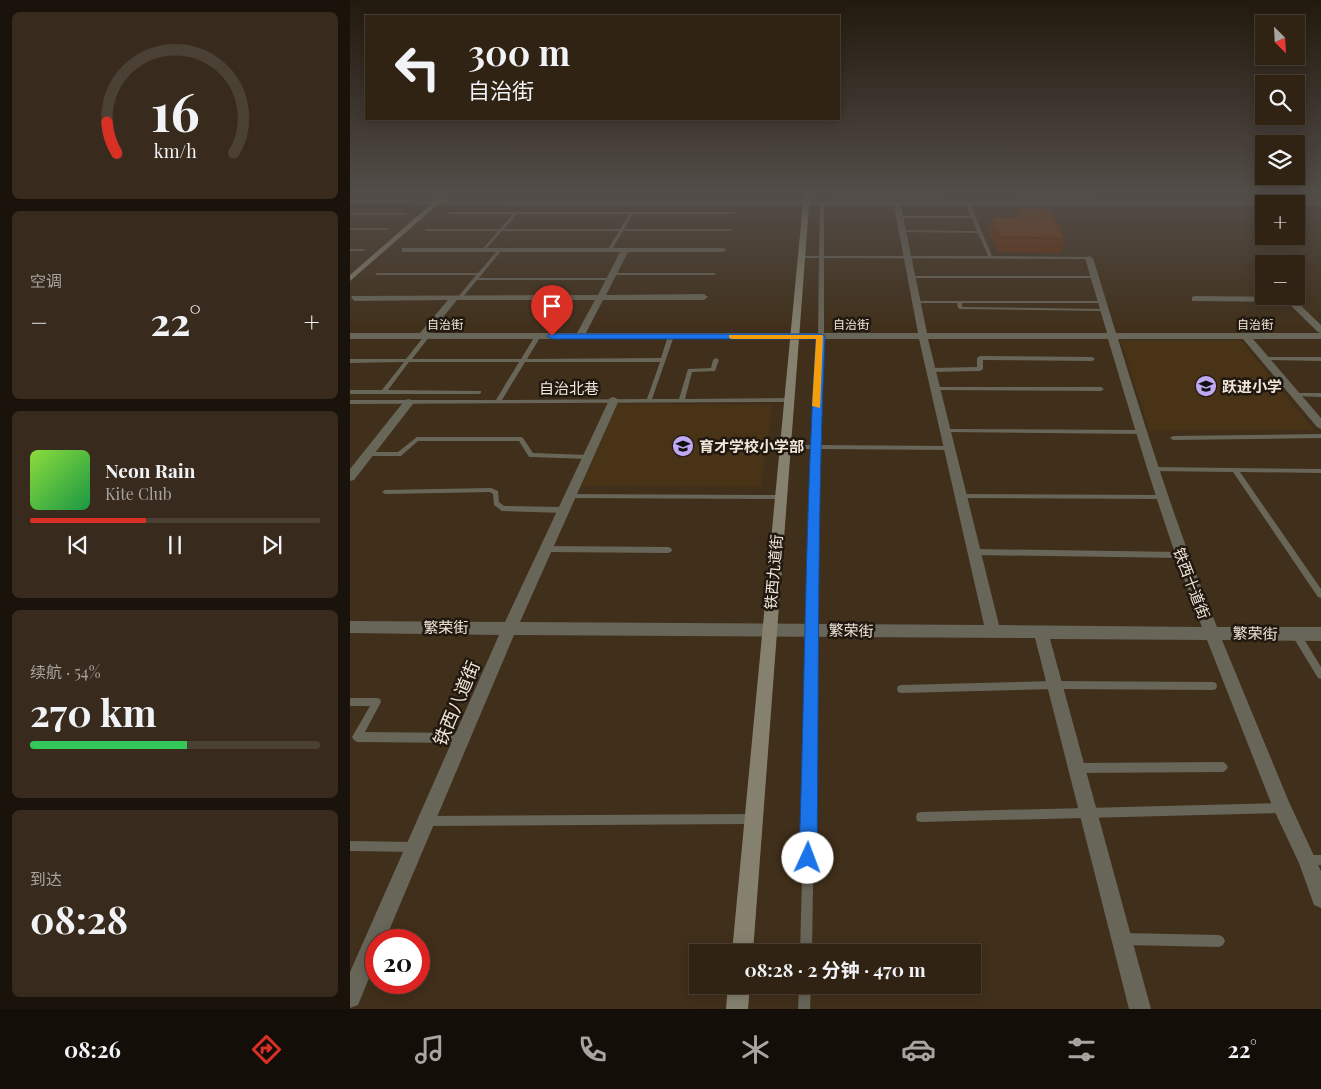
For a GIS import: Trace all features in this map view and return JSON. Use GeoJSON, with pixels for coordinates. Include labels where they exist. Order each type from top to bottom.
{"type":"FeatureCollection","features":[{"type":"Feature","properties":{"kind":"main road"},"geometry":{"type":"LineString","coordinates":[[350,279],[395,239]]}},
{"type":"Feature","properties":{"kind":"main road","name":"铁西九道街"},"geometry":{"type":"LineString","coordinates":[[743,944],[802,239]]}},
{"type":"Feature","properties":{"kind":"main road"},"geometry":{"type":"LineString","coordinates":[[737,1009],[738,994]]}},
{"type":"Feature","properties":{"kind":"street"},"geometry":{"type":"LineString","coordinates":[[904,239],[923,336],[993,631]]}},
{"type":"Feature","properties":{"kind":"street"},"geometry":{"type":"LineString","coordinates":[[405,250],[723,250]]}},
{"type":"Feature","properties":{"kind":"street"},"geometry":{"type":"LineString","coordinates":[[580,336],[625,251]]}},
{"type":"Feature","properties":{"kind":"street","name":"铁西十道街"},"geometry":{"type":"LineString","coordinates":[[1089,258],[1143,432],[1152,469],[1182,555],[1282,808],[1314,860],[1321,898]]}},
{"type":"Feature","properties":{"kind":"street"},"geometry":{"type":"LineString","coordinates":[[425,336],[458,297]]}},
{"type":"Feature","properties":{"kind":"street"},"geometry":{"type":"LineString","coordinates":[[355,298],[704,297]]}},
{"type":"Feature","properties":{"kind":"street"},"geometry":{"type":"LineString","coordinates":[[1195,299],[1289,299],[1321,334]]}},
{"type":"Feature","properties":{"kind":"street"},"geometry":{"type":"LineString","coordinates":[[1222,330],[1307,331],[1321,334]]}},
{"type":"Feature","properties":{"kind":"street","name":"自治街"},"geometry":{"type":"LineString","coordinates":[[350,336],[1246,336],[1321,334]]}},
{"type":"Feature","properties":{"kind":"street"},"geometry":{"type":"LineString","coordinates":[[1246,336],[1321,425]]}},
{"type":"Feature","properties":{"kind":"street","name":"铁西八道街"},"geometry":{"type":"LineString","coordinates":[[350,997],[510,627],[614,400]]}},
{"type":"Feature","properties":{"kind":"street"},"geometry":{"type":"LineString","coordinates":[[350,478],[409,402]]}},
{"type":"Feature","properties":{"kind":"street","name":"繁荣街"},"geometry":{"type":"LineString","coordinates":[[350,627],[1321,634]]}},
{"type":"Feature","properties":{"kind":"street"},"geometry":{"type":"LineString","coordinates":[[1041,632],[1140,1009]]}},
{"type":"Feature","properties":{"kind":"lane"},"geometry":{"type":"LineString","coordinates":[[483,251],[494,239]]}},
{"type":"Feature","properties":{"kind":"lane"},"geometry":{"type":"LineString","coordinates":[[609,251],[616,239]]}},
{"type":"Feature","properties":{"kind":"lane"},"geometry":{"type":"LineString","coordinates":[[806,944],[813,629],[814,447],[820,336],[821,239]]}},
{"type":"Feature","properties":{"kind":"lane"},"geometry":{"type":"LineString","coordinates":[[982,239],[990,257]]}},
{"type":"Feature","properties":{"kind":"lane"},"geometry":{"type":"LineString","coordinates":[[350,250],[363,250]]}},
{"type":"Feature","properties":{"kind":"lane"},"geometry":{"type":"LineString","coordinates":[[458,297],[499,251]]}},
{"type":"Feature","properties":{"kind":"lane"},"geometry":{"type":"LineString","coordinates":[[800,257],[1089,258]]}},
{"type":"Feature","properties":{"kind":"lane"},"geometry":{"type":"LineString","coordinates":[[377,274],[480,274]]}},
{"type":"Feature","properties":{"kind":"lane"},"geometry":{"type":"LineString","coordinates":[[475,280],[714,274]]}},
{"type":"Feature","properties":{"kind":"lane"},"geometry":{"type":"LineString","coordinates":[[911,277],[1095,277]]}},
{"type":"Feature","properties":{"kind":"lane"},"geometry":{"type":"LineString","coordinates":[[916,302],[959,302],[960,308],[1104,306]]}},
{"type":"Feature","properties":{"kind":"lane"},"geometry":{"type":"LineString","coordinates":[[384,392],[425,336]]}},
{"type":"Feature","properties":{"kind":"lane"},"geometry":{"type":"LineString","coordinates":[[498,401],[538,336]]}},
{"type":"Feature","properties":{"kind":"lane"},"geometry":{"type":"LineString","coordinates":[[650,400],[672,336]]}},
{"type":"Feature","properties":{"kind":"lane"},"geometry":{"type":"LineString","coordinates":[[931,370],[980,369],[980,358],[1092,359]]}},
{"type":"Feature","properties":{"kind":"lane"},"geometry":{"type":"LineString","coordinates":[[1265,359],[1321,359]]}},
{"type":"Feature","properties":{"kind":"lane"},"geometry":{"type":"LineString","coordinates":[[350,361],[663,360]]}},
{"type":"Feature","properties":{"kind":"lane"},"geometry":{"type":"LineString","coordinates":[[682,400],[690,370],[713,370],[716,360]]}},
{"type":"Feature","properties":{"kind":"lane"},"geometry":{"type":"LineString","coordinates":[[936,389],[1101,389]]}},
{"type":"Feature","properties":{"kind":"lane"},"geometry":{"type":"LineString","coordinates":[[350,392],[479,392]]}},
{"type":"Feature","properties":{"kind":"lane"},"geometry":{"type":"LineString","coordinates":[[1296,395],[1321,395]]}},
{"type":"Feature","properties":{"kind":"lane","name":"自治北巷"},"geometry":{"type":"LineString","coordinates":[[350,402],[788,400]]}},
{"type":"Feature","properties":{"kind":"lane"},"geometry":{"type":"LineString","coordinates":[[946,431],[1143,432]]}},
{"type":"Feature","properties":{"kind":"lane"},"geometry":{"type":"LineString","coordinates":[[1173,438],[1321,436]]}},
{"type":"Feature","properties":{"kind":"lane"},"geometry":{"type":"LineString","coordinates":[[368,454],[399,454],[417,439],[521,439],[531,455],[588,457]]}},
{"type":"Feature","properties":{"kind":"lane"},"geometry":{"type":"LineString","coordinates":[[784,447],[950,448]]}},
{"type":"Feature","properties":{"kind":"lane"},"geometry":{"type":"LineString","coordinates":[[1152,469],[1321,471]]}},
{"type":"Feature","properties":{"kind":"lane"},"geometry":{"type":"LineString","coordinates":[[1235,470],[1321,596]]}},
{"type":"Feature","properties":{"kind":"lane"},"geometry":{"type":"LineString","coordinates":[[385,492],[490,490],[496,493],[496,503],[502,508],[567,503],[780,497]]}},
{"type":"Feature","properties":{"kind":"lane"},"geometry":{"type":"LineString","coordinates":[[961,496],[1161,497]]}},
{"type":"Feature","properties":{"kind":"lane"},"geometry":{"type":"LineString","coordinates":[[546,549],[668,550]]}},
{"type":"Feature","properties":{"kind":"lane"},"geometry":{"type":"LineString","coordinates":[[974,552],[1182,555]]}},
{"type":"Feature","properties":{"kind":"lane"},"geometry":{"type":"LineString","coordinates":[[1296,634],[1321,675]]}},
{"type":"Feature","properties":{"kind":"lane"},"geometry":{"type":"LineString","coordinates":[[901,689],[1055,685],[1212,686]]}},
{"type":"Feature","properties":{"kind":"lane"},"geometry":{"type":"LineString","coordinates":[[350,702],[377,702],[357,737],[462,738]]}},
{"type":"Feature","properties":{"kind":"lane"},"geometry":{"type":"LineString","coordinates":[[1076,768],[1223,766]]}},
{"type":"Feature","properties":{"kind":"lane"},"geometry":{"type":"LineString","coordinates":[[921,817],[1282,808]]}},
{"type":"Feature","properties":{"kind":"lane"},"geometry":{"type":"LineString","coordinates":[[426,821],[753,819]]}},
{"type":"Feature","properties":{"kind":"lane"},"geometry":{"type":"LineString","coordinates":[[350,846],[415,847]]}},
{"type":"Feature","properties":{"kind":"lane"},"geometry":{"type":"LineString","coordinates":[[1121,939],[1219,941]]}},
{"type":"Feature","properties":{"kind":"lane"},"geometry":{"type":"LineString","coordinates":[[804,1009],[805,994]]}},
{"type":"Feature","properties":{"kind":"shaded area","name":"跃进小学"},"geometry":{"type":"Polygon","coordinates":[[[1121,341],[1241,341],[1314,430],[1150,431],[1121,341]]]}},
{"type":"Feature","properties":{"kind":"shaded area","name":"育才学校小学部"},"geometry":{"type":"Polygon","coordinates":[[[617,404],[772,405],[761,487],[582,486],[617,404]]]}},
{"type":"Feature","properties":{"kind":"slow traffic"},"geometry":{"type":"LineString","coordinates":[[732,336],[820,336],[817,406]]}},
{"type":"Feature","properties":{"kind":"place","name":"跃进小学"},"geometry":{"type":"Point","coordinates":[1206,386]}},
{"type":"Feature","properties":{"kind":"place","name":"育才学校小学部"},"geometry":{"type":"Point","coordinates":[683,446]}},
{"type":"Feature","properties":{"kind":"route"},"geometry":{"type":"LineString","coordinates":[[552,336],[820,336],[814,447],[813,629],[808,858]]}}]}
